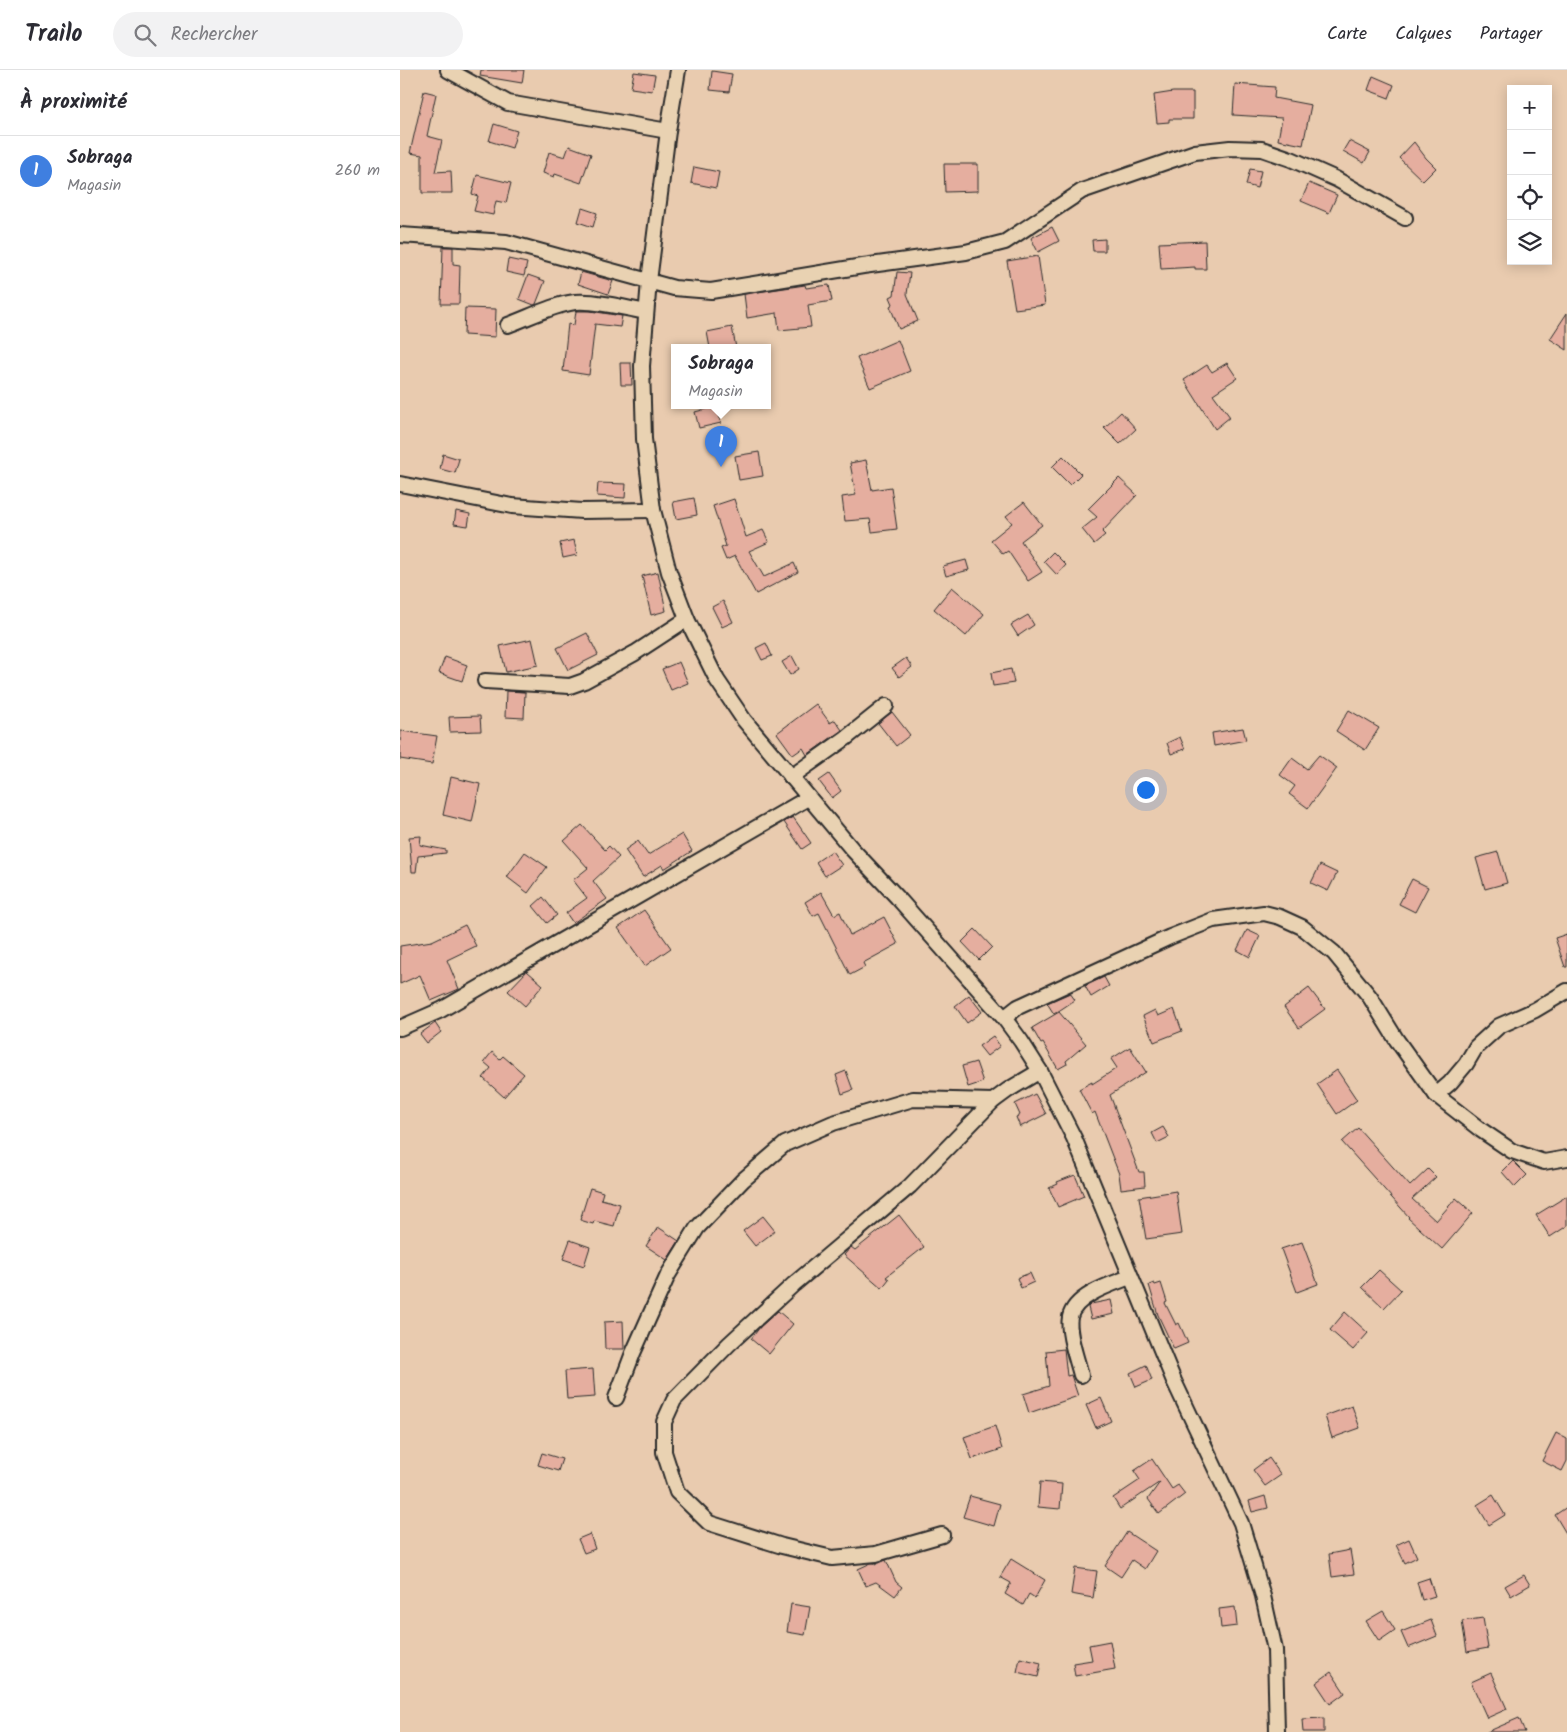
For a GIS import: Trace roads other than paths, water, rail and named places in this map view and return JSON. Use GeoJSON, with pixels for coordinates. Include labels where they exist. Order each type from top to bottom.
{"type":"FeatureCollection","features":[{"type":"Feature","properties":{"kind":"street"},"geometry":{"type":"LineString","coordinates":[[448,70],[508,103],[668,131]]}},
{"type":"Feature","properties":{"kind":"street"},"geometry":{"type":"LineString","coordinates":[[678,70],[668,131],[649,281],[642,366],[644,439],[653,510],[669,572],[687,619],[717,680],[744,720],[792,776],[808,798],[1004,1018],[1040,1071],[1077,1147],[1174,1381],[1241,1523],[1254,1560],[1275,1650],[1276,1732]]}},
{"type":"Feature","properties":{"kind":"street"},"geometry":{"type":"LineString","coordinates":[[400,235],[506,242],[674,288],[711,291],[863,266],[966,252],[1005,242],[1082,191],[1195,152],[1230,148],[1262,149],[1291,159],[1336,179],[1405,218]]}},
{"type":"Feature","properties":{"kind":"street"},"geometry":{"type":"LineString","coordinates":[[508,325],[557,306],[577,302],[646,312]]}},
{"type":"Feature","properties":{"kind":"street"},"geometry":{"type":"LineString","coordinates":[[400,484],[512,506],[582,511],[653,510]]}},
{"type":"Feature","properties":{"kind":"street"},"geometry":{"type":"LineString","coordinates":[[485,681],[570,686],[584,681],[635,653],[687,619]]}},
{"type":"Feature","properties":{"kind":"street"},"geometry":{"type":"LineString","coordinates":[[792,776],[846,738],[886,706]]}},
{"type":"Feature","properties":{"kind":"street"},"geometry":{"type":"LineString","coordinates":[[400,1028],[442,1010],[808,798]]}},
{"type":"Feature","properties":{"kind":"street"},"geometry":{"type":"LineString","coordinates":[[1004,1018],[1018,1007],[1213,920],[1264,913],[1280,917],[1302,927],[1334,952],[1370,997],[1396,1039],[1436,1095],[1480,1130],[1512,1151],[1544,1162],[1567,1158]]}},
{"type":"Feature","properties":{"kind":"street"},"geometry":{"type":"LineString","coordinates":[[1436,1095],[1450,1083],[1466,1064],[1476,1047],[1499,1026],[1535,1010],[1567,991]]}},
{"type":"Feature","properties":{"kind":"street"},"geometry":{"type":"LineString","coordinates":[[942,1535],[876,1554],[832,1558],[782,1546],[709,1523],[677,1492],[664,1452],[664,1422],[674,1400],[729,1344],[794,1284],[910,1186],[993,1101],[1040,1071]]}},
{"type":"Feature","properties":{"kind":"street"},"geometry":{"type":"LineString","coordinates":[[616,1398],[633,1353],[668,1275],[697,1228],[743,1180],[785,1144],[833,1123],[913,1098],[993,1101]]}},
{"type":"Feature","properties":{"kind":"street"},"geometry":{"type":"LineString","coordinates":[[1081,1375],[1070,1330],[1070,1317],[1074,1308],[1083,1299],[1099,1289],[1130,1277]]}},
{"type":"Feature","properties":{"kind":"place","name":"Sobraga"},"geometry":{"type":"Point","coordinates":[721,467]}}]}
